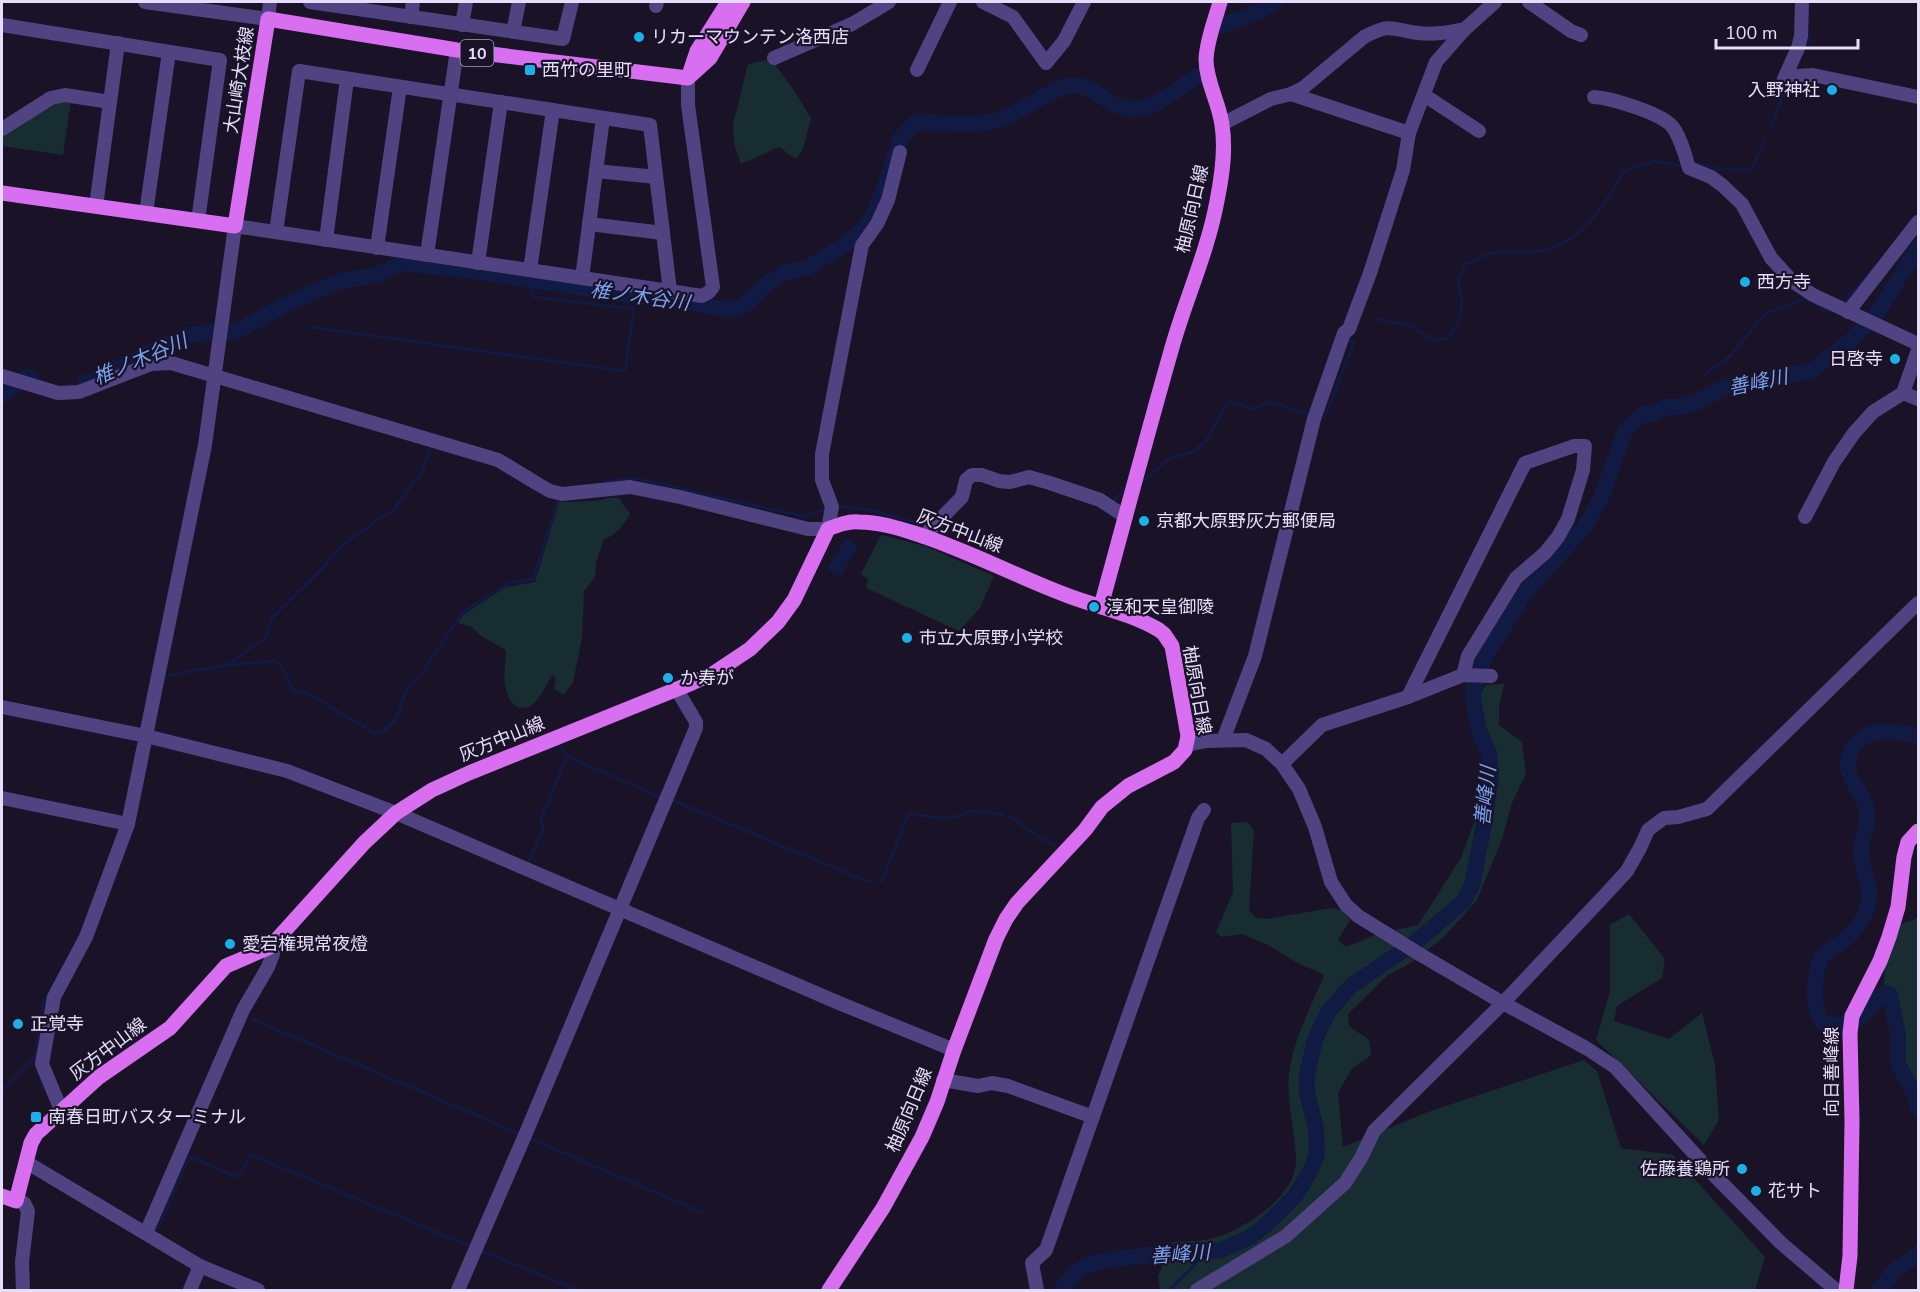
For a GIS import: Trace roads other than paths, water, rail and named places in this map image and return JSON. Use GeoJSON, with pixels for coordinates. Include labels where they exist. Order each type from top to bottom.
{"type":"FeatureCollection","features":[{"type":"Feature","properties":{"kind":"main road"},"geometry":{"type":"LineString","coordinates":[[688,78],[698,51],[728,2]]}},
{"type":"Feature","properties":{"kind":"main road"},"geometry":{"type":"LineString","coordinates":[[688,78],[710,58],[743,2]]}},
{"type":"Feature","properties":{"kind":"main road","name":"柚原向日線"},"geometry":{"type":"LineString","coordinates":[[830,1290],[883,1208],[933,1111],[996,939],[1006,919],[1017,903],[1043,877],[1110,799],[1128,786],[1168,767],[1180,757],[1187,745],[1188,736],[1178,672],[1170,642],[1154,628],[1101,606],[1186,302],[1209,239],[1223,165],[1222,124],[1210,85],[1206,59],[1220,2]]}},
{"type":"Feature","properties":{"kind":"main road","name":"大山崎大枝線"},"geometry":{"type":"LineString","coordinates":[[235,226],[268,19],[457,50],[688,78]]}},
{"type":"Feature","properties":{"kind":"main road"},"geometry":{"type":"LineString","coordinates":[[2,193],[235,226]]}},
{"type":"Feature","properties":{"kind":"main road","name":"灰方中山線"},"geometry":{"type":"LineString","coordinates":[[9,1198],[26,1162],[33,1139],[60,1112],[99,1077],[170,1028],[226,966],[270,947],[364,843],[396,813],[432,790],[469,773],[677,690],[736,660],[766,636],[794,600],[828,529],[846,523],[868,522],[895,528],[941,542],[1088,604],[1101,606]]}},
{"type":"Feature","properties":{"kind":"main road","name":"向日善峰線"},"geometry":{"type":"LineString","coordinates":[[1846,1290],[1850,1256],[1851,1021],[1889,937],[1898,908],[1908,842],[1918,831]]}},
{"type":"Feature","properties":{"kind":"street"},"geometry":{"type":"LineString","coordinates":[[145,2],[268,19],[270,2]]}},
{"type":"Feature","properties":{"kind":"street"},"geometry":{"type":"LineString","coordinates":[[310,2],[360,5],[411,17],[563,39],[572,2]]}},
{"type":"Feature","properties":{"kind":"street"},"geometry":{"type":"LineString","coordinates":[[411,17],[413,2]]}},
{"type":"Feature","properties":{"kind":"street"},"geometry":{"type":"LineString","coordinates":[[462,24],[466,2]]}},
{"type":"Feature","properties":{"kind":"street"},"geometry":{"type":"LineString","coordinates":[[513,32],[519,2]]}},
{"type":"Feature","properties":{"kind":"street"},"geometry":{"type":"LineString","coordinates":[[774,58],[852,24],[889,2]]}},
{"type":"Feature","properties":{"kind":"street"},"geometry":{"type":"LineString","coordinates":[[916,70],[951,2]]}},
{"type":"Feature","properties":{"kind":"street"},"geometry":{"type":"LineString","coordinates":[[983,2],[1013,17],[1046,63],[1064,40],[1084,2]]}},
{"type":"Feature","properties":{"kind":"street"},"geometry":{"type":"LineString","coordinates":[[1223,740],[1255,656],[1315,416],[1344,333],[1349,329],[1370,273],[1403,170],[1409,133],[1436,62],[1465,28],[1495,2]]}},
{"type":"Feature","properties":{"kind":"street"},"geometry":{"type":"LineString","coordinates":[[1530,2],[1571,31],[1581,35]]}},
{"type":"Feature","properties":{"kind":"street"},"geometry":{"type":"LineString","coordinates":[[1802,2],[1801,36],[1785,77],[1813,75],[1918,97]]}},
{"type":"Feature","properties":{"kind":"street"},"geometry":{"type":"LineString","coordinates":[[2,25],[220,60],[198,221]]}},
{"type":"Feature","properties":{"kind":"street"},"geometry":{"type":"LineString","coordinates":[[1222,124],[1271,99],[1291,94],[1303,87],[1364,37],[1374,32],[1392,26],[1417,33],[1439,34],[1465,28]]}},
{"type":"Feature","properties":{"kind":"street"},"geometry":{"type":"LineString","coordinates":[[96,206],[118,44]]}},
{"type":"Feature","properties":{"kind":"street"},"geometry":{"type":"LineString","coordinates":[[427,255],[457,50]]}},
{"type":"Feature","properties":{"kind":"street"},"geometry":{"type":"LineString","coordinates":[[146,213],[169,51]]}},
{"type":"Feature","properties":{"kind":"street"},"geometry":{"type":"LineString","coordinates":[[276,232],[299,71],[650,125],[670,291]]}},
{"type":"Feature","properties":{"kind":"street"},"geometry":{"type":"LineString","coordinates":[[60,1112],[42,1064],[54,997],[86,937],[128,824],[205,445],[235,226],[702,296],[709,292],[712,286],[688,105],[688,78]]}},
{"type":"Feature","properties":{"kind":"street"},"geometry":{"type":"LineString","coordinates":[[326,240],[347,79]]}},
{"type":"Feature","properties":{"kind":"street"},"geometry":{"type":"LineString","coordinates":[[377,248],[400,87]]}},
{"type":"Feature","properties":{"kind":"street"},"geometry":{"type":"LineString","coordinates":[[1291,94],[1409,133]]}},
{"type":"Feature","properties":{"kind":"street"},"geometry":{"type":"LineString","coordinates":[[2,129],[51,98],[65,95],[110,102]]}},
{"type":"Feature","properties":{"kind":"street"},"geometry":{"type":"LineString","coordinates":[[1424,95],[1479,131]]}},
{"type":"Feature","properties":{"kind":"street"},"geometry":{"type":"LineString","coordinates":[[1594,97],[1608,98],[1669,123],[1678,136],[1688,164],[1722,185],[1742,204],[1771,258],[1792,281],[1813,296],[1918,344]]}},
{"type":"Feature","properties":{"kind":"street"},"geometry":{"type":"LineString","coordinates":[[478,263],[501,102]]}},
{"type":"Feature","properties":{"kind":"street"},"geometry":{"type":"LineString","coordinates":[[530,270],[553,110]]}},
{"type":"Feature","properties":{"kind":"street"},"geometry":{"type":"LineString","coordinates":[[582,278],[603,118]]}},
{"type":"Feature","properties":{"kind":"street"},"geometry":{"type":"LineString","coordinates":[[2,376],[67,394],[79,393],[136,369],[160,362],[171,363],[498,460],[550,491],[562,494],[630,487],[808,529],[828,529],[831,507],[822,480],[822,454],[862,245],[877,225],[888,200],[900,152]]}},
{"type":"Feature","properties":{"kind":"street"},"geometry":{"type":"LineString","coordinates":[[596,171],[656,177]]}},
{"type":"Feature","properties":{"kind":"street"},"geometry":{"type":"LineString","coordinates":[[1851,313],[1918,222]]}},
{"type":"Feature","properties":{"kind":"street"},"geometry":{"type":"LineString","coordinates":[[589,224],[663,233]]}},
{"type":"Feature","properties":{"kind":"street"},"geometry":{"type":"LineString","coordinates":[[1806,518],[1834,462],[1854,433],[1873,412],[1903,393],[1918,350]]}},
{"type":"Feature","properties":{"kind":"street"},"geometry":{"type":"LineString","coordinates":[[1903,393],[1918,399]]}},
{"type":"Feature","properties":{"kind":"street"},"geometry":{"type":"LineString","coordinates":[[1408,698],[1525,463],[1574,446],[1586,446],[1583,470],[1568,519],[1545,553],[1516,578],[1468,656],[1466,675]]}},
{"type":"Feature","properties":{"kind":"street"},"geometry":{"type":"LineString","coordinates":[[923,537],[962,497],[966,480],[972,475],[982,475],[1010,482],[1029,477],[1100,500],[1126,517]]}},
{"type":"Feature","properties":{"kind":"street"},"geometry":{"type":"LineString","coordinates":[[1197,1290],[1286,1236],[1345,1183],[1374,1131],[1503,1003],[1627,871],[1648,830],[1664,818],[1678,818],[1707,809],[1918,603]]}},
{"type":"Feature","properties":{"kind":"street"},"geometry":{"type":"LineString","coordinates":[[1282,764],[1322,725],[1408,698],[1466,675],[1491,676]]}},
{"type":"Feature","properties":{"kind":"street"},"geometry":{"type":"LineString","coordinates":[[458,1290],[696,728],[696,722],[677,690]]}},
{"type":"Feature","properties":{"kind":"street"},"geometry":{"type":"LineString","coordinates":[[2,707],[146,736],[287,771],[396,813],[954,1050]]}},
{"type":"Feature","properties":{"kind":"street"},"geometry":{"type":"LineString","coordinates":[[1187,745],[1223,740],[1246,740],[1266,749],[1282,764],[1299,789],[1306,803],[1331,882],[1336,892],[1358,916],[1615,1067],[1711,1172],[1781,1243],[1836,1290]]}},
{"type":"Feature","properties":{"kind":"street"},"geometry":{"type":"LineString","coordinates":[[2,798],[128,824]]}},
{"type":"Feature","properties":{"kind":"street"},"geometry":{"type":"LineString","coordinates":[[1037,1290],[1032,1263],[1046,1250],[1198,818],[1204,810]]}},
{"type":"Feature","properties":{"kind":"street"},"geometry":{"type":"LineString","coordinates":[[146,1233],[243,1010],[268,966],[273,954],[270,947]]}},
{"type":"Feature","properties":{"kind":"street"},"geometry":{"type":"LineString","coordinates":[[943,1080],[978,1086],[992,1083],[1008,1086],[1093,1117]]}},
{"type":"Feature","properties":{"kind":"street"},"geometry":{"type":"LineString","coordinates":[[26,1162],[201,1266],[258,1290]]}},
{"type":"Feature","properties":{"kind":"street"},"geometry":{"type":"LineString","coordinates":[[9,1198],[24,1203],[28,1211],[22,1262],[23,1290]]}},
{"type":"Feature","properties":{"kind":"street"},"geometry":{"type":"LineString","coordinates":[[190,1290],[201,1266]]}},
{"type":"Feature","properties":{"kind":"water"},"geometry":{"type":"Polygon","coordinates":[[[845,538],[858,546],[841,576],[827,569],[845,538]]]}},
{"type":"Feature","properties":{"kind":"waterway","name":"椎ノ木谷川"},"geometry":{"type":"LineString","coordinates":[[1221,26],[1258,12],[1275,2]]}},
{"type":"Feature","properties":{"kind":"waterway"},"geometry":{"type":"LineString","coordinates":[[1805,47],[1809,39],[1807,31]]}},
{"type":"Feature","properties":{"kind":"waterway","name":"椎ノ木谷川"},"geometry":{"type":"LineString","coordinates":[[85,383],[185,336],[211,332],[235,332],[285,305],[340,281],[374,276],[403,263],[467,270],[695,303],[721,309],[735,309],[745,305],[765,285],[785,273],[808,267],[843,246],[865,228],[885,186],[900,139],[915,123],[991,122],[1067,86],[1086,88],[1122,107],[1143,108],[1164,99],[1197,76]]}},
{"type":"Feature","properties":{"kind":"waterway"},"geometry":{"type":"LineString","coordinates":[[1771,129],[1787,82]]}},
{"type":"Feature","properties":{"kind":"waterway"},"geometry":{"type":"LineString","coordinates":[[1696,164],[1720,169],[1751,170],[1765,139]]}},
{"type":"Feature","properties":{"kind":"waterway"},"geometry":{"type":"LineString","coordinates":[[1377,319],[1411,326],[1433,340],[1448,338],[1457,326],[1461,315],[1462,300],[1458,281],[1465,264],[1492,253],[1532,252],[1553,248],[1567,241],[1590,222],[1624,171],[1656,161],[1684,166]]}},
{"type":"Feature","properties":{"kind":"waterway","name":"善峰川"},"geometry":{"type":"LineString","coordinates":[[1061,1290],[1077,1271],[1090,1264],[1179,1251],[1219,1251],[1250,1237],[1267,1224],[1295,1196],[1310,1172],[1317,1154],[1316,1128],[1307,1093],[1307,1075],[1315,1040],[1329,1011],[1351,986],[1417,941],[1463,902],[1472,886],[1491,776],[1489,753],[1479,731],[1473,700],[1475,680],[1486,655],[1525,593],[1585,526],[1601,498],[1625,431],[1643,414],[1653,414],[1665,407],[1680,407],[1696,402],[1728,386],[1811,371],[1850,341],[1877,314],[1918,247]]}},
{"type":"Feature","properties":{"kind":"waterway"},"geometry":{"type":"LineString","coordinates":[[1845,304],[1851,293],[1874,268]]}},
{"type":"Feature","properties":{"kind":"waterway"},"geometry":{"type":"LineString","coordinates":[[310,327],[625,371],[634,309],[534,297],[527,280]]}},
{"type":"Feature","properties":{"kind":"waterway"},"geometry":{"type":"LineString","coordinates":[[1704,375],[1730,356],[1766,313],[1808,298]]}},
{"type":"Feature","properties":{"kind":"waterway"},"geometry":{"type":"LineString","coordinates":[[1813,302],[1827,312],[1831,310]]}},
{"type":"Feature","properties":{"kind":"waterway"},"geometry":{"type":"LineString","coordinates":[[1318,417],[1325,417],[1354,342],[1347,340]]}},
{"type":"Feature","properties":{"kind":"waterway","name":"椎ノ木谷川"},"geometry":{"type":"LineString","coordinates":[[2,395],[26,377],[31,378]]}},
{"type":"Feature","properties":{"kind":"waterway"},"geometry":{"type":"LineString","coordinates":[[1143,482],[1168,459],[1192,452],[1205,442],[1230,402],[1253,409],[1270,402],[1312,415]]}},
{"type":"Feature","properties":{"kind":"waterway"},"geometry":{"type":"LineString","coordinates":[[229,664],[266,637],[272,618],[345,543],[394,509],[422,472],[430,450]]}},
{"type":"Feature","properties":{"kind":"waterway"},"geometry":{"type":"LineString","coordinates":[[598,484],[622,479],[638,479],[802,516],[828,509]]}},
{"type":"Feature","properties":{"kind":"waterway"},"geometry":{"type":"LineString","coordinates":[[1112,502],[1124,490]]}},
{"type":"Feature","properties":{"kind":"waterway"},"geometry":{"type":"LineString","coordinates":[[164,678],[227,665],[275,661],[282,668],[297,693],[306,692],[374,733],[383,732],[396,719],[408,687],[421,674],[463,612],[507,584],[533,579],[558,501],[561,499]]}},
{"type":"Feature","properties":{"kind":"waterway"},"geometry":{"type":"LineString","coordinates":[[835,507],[869,510],[927,525]]}},
{"type":"Feature","properties":{"kind":"waterway"},"geometry":{"type":"LineString","coordinates":[[1918,736],[1891,732],[1873,733],[1858,741],[1852,749],[1848,765],[1849,772],[1867,811],[1861,855],[1869,891],[1868,905],[1855,929],[1843,942],[1821,958],[1815,992],[1815,1002],[1820,1018],[1832,1025],[1856,1020],[1886,993],[1890,995],[1898,1035],[1898,1064],[1914,1093],[1918,1108]]}},
{"type":"Feature","properties":{"kind":"waterway"},"geometry":{"type":"LineString","coordinates":[[558,744],[567,756],[660,797]]}},
{"type":"Feature","properties":{"kind":"waterway"},"geometry":{"type":"LineString","coordinates":[[527,865],[543,830],[541,819],[567,756]]}},
{"type":"Feature","properties":{"kind":"waterway"},"geometry":{"type":"LineString","coordinates":[[674,801],[870,881]]}},
{"type":"Feature","properties":{"kind":"waterway"},"geometry":{"type":"LineString","coordinates":[[880,881],[883,881],[908,815],[955,817],[971,811],[1003,815]]}},
{"type":"Feature","properties":{"kind":"waterway"},"geometry":{"type":"LineString","coordinates":[[1009,816],[1037,836],[1055,845]]}},
{"type":"Feature","properties":{"kind":"waterway"},"geometry":{"type":"LineString","coordinates":[[53,986],[64,965]]}},
{"type":"Feature","properties":{"kind":"waterway"},"geometry":{"type":"LineString","coordinates":[[36,1064],[35,1057],[43,1005],[48,994]]}},
{"type":"Feature","properties":{"kind":"waterway"},"geometry":{"type":"LineString","coordinates":[[252,1019],[520,1134]]}},
{"type":"Feature","properties":{"kind":"waterway"},"geometry":{"type":"LineString","coordinates":[[2,1090],[35,1057]]}},
{"type":"Feature","properties":{"kind":"waterway"},"geometry":{"type":"LineString","coordinates":[[40,1076],[43,1089]]}},
{"type":"Feature","properties":{"kind":"waterway"},"geometry":{"type":"LineString","coordinates":[[529,1138],[701,1212]]}},
{"type":"Feature","properties":{"kind":"waterway"},"geometry":{"type":"LineString","coordinates":[[158,1229],[189,1157],[238,1177],[251,1155],[472,1247]]}},
{"type":"Feature","properties":{"kind":"waterway"},"geometry":{"type":"LineString","coordinates":[[479,1250],[577,1290]]}},
{"type":"Feature","properties":{"kind":"waterway"},"geometry":{"type":"LineString","coordinates":[[1169,1290],[1194,1266],[1203,1252]]}},
{"type":"Feature","properties":{"kind":"waterway"},"geometry":{"type":"LineString","coordinates":[[1879,1290],[1895,1270],[1918,1254]]}},
{"type":"Feature","properties":{"kind":"place","name":"リカーマウンテン洛西店"},"geometry":{"type":"Point","coordinates":[639,37]}},
{"type":"Feature","properties":{"kind":"place","name":"西竹の里町"},"geometry":{"type":"Point","coordinates":[530,70]}},
{"type":"Feature","properties":{"kind":"place","name":"入野神社"},"geometry":{"type":"Point","coordinates":[1832,90]}},
{"type":"Feature","properties":{"kind":"place","name":"西方寺"},"geometry":{"type":"Point","coordinates":[1745,282]}},
{"type":"Feature","properties":{"kind":"place","name":"日啓寺"},"geometry":{"type":"Point","coordinates":[1895,359]}},
{"type":"Feature","properties":{"kind":"place","name":"京都大原野灰方郵便局"},"geometry":{"type":"Point","coordinates":[1144,521]}},
{"type":"Feature","properties":{"kind":"place","name":"淳和天皇御陵"},"geometry":{"type":"Point","coordinates":[1094,607]}},
{"type":"Feature","properties":{"kind":"place","name":"市立大原野小学校"},"geometry":{"type":"Point","coordinates":[907,638]}},
{"type":"Feature","properties":{"kind":"place","name":"か寿が"},"geometry":{"type":"Point","coordinates":[668,678]}},
{"type":"Feature","properties":{"kind":"place","name":"愛宕権現常夜燈"},"geometry":{"type":"Point","coordinates":[230,944]}},
{"type":"Feature","properties":{"kind":"place","name":"正覚寺"},"geometry":{"type":"Point","coordinates":[18,1024]}},
{"type":"Feature","properties":{"kind":"place","name":"南春日町バスターミナル"},"geometry":{"type":"Point","coordinates":[36,1117]}},
{"type":"Feature","properties":{"kind":"place","name":"佐藤養鶏所"},"geometry":{"type":"Point","coordinates":[1742,1169]}},
{"type":"Feature","properties":{"kind":"place","name":"花サト"},"geometry":{"type":"Point","coordinates":[1756,1191]}}]}
